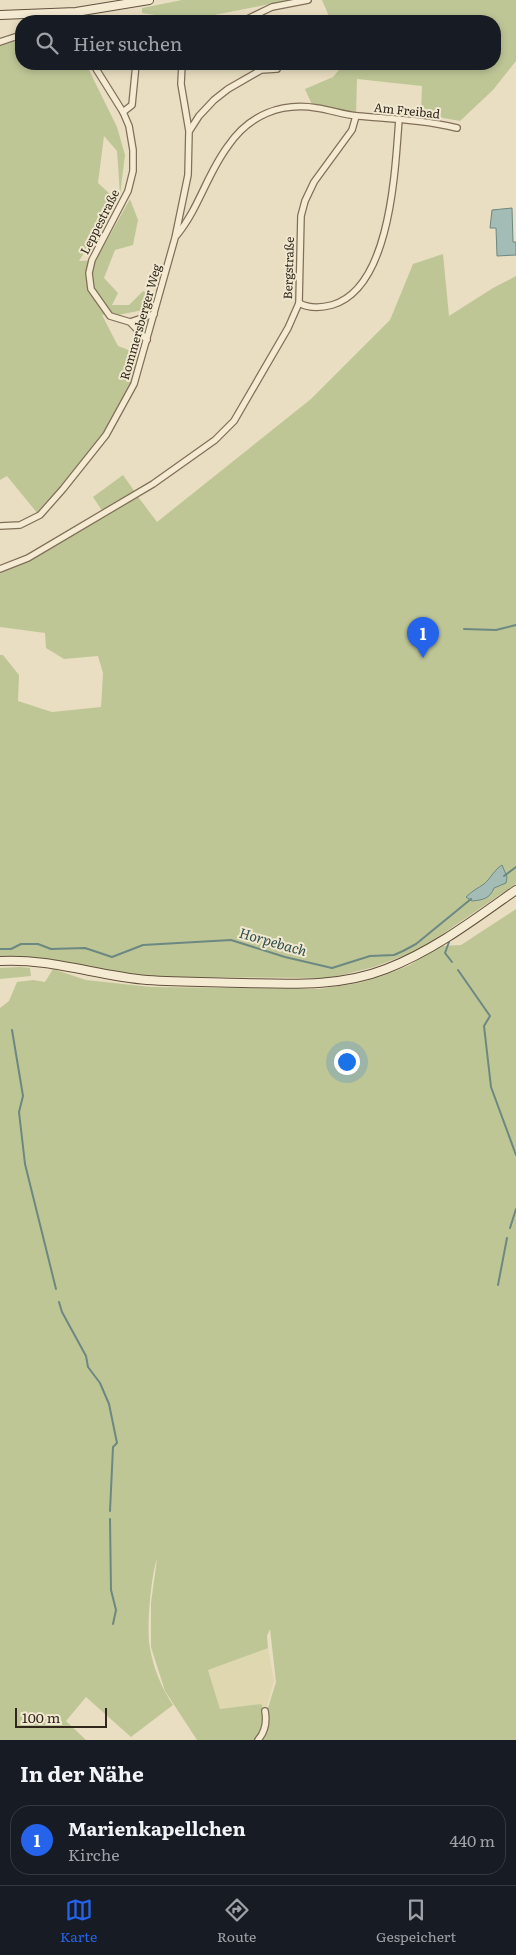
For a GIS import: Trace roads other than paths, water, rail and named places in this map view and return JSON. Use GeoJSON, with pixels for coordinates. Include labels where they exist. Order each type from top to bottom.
{"type":"FeatureCollection","features":[{"type":"Feature","properties":{"kind":"street"},"geometry":{"type":"LineString","coordinates":[[0,15],[76,12],[149,0]]}},
{"type":"Feature","properties":{"kind":"street"},"geometry":{"type":"LineString","coordinates":[[255,15],[272,7],[308,0]]}},
{"type":"Feature","properties":{"kind":"street"},"geometry":{"type":"LineString","coordinates":[[0,42],[15,37]]}},
{"type":"Feature","properties":{"kind":"street","name":"Leppestraße"},"geometry":{"type":"LineString","coordinates":[[97,70],[124,112],[129,126],[133,150],[133,171],[128,191],[92,260],[89,274],[91,289],[110,316],[130,322],[147,340]]}},
{"type":"Feature","properties":{"kind":"street"},"geometry":{"type":"LineString","coordinates":[[124,112],[132,105],[135,70]]}},
{"type":"Feature","properties":{"kind":"street","name":"Rommersberger Weg"},"geometry":{"type":"LineString","coordinates":[[0,526],[20,525],[40,515],[106,435],[134,384],[175,238],[188,175],[190,130],[181,84],[182,70]]}},
{"type":"Feature","properties":{"kind":"street"},"geometry":{"type":"LineString","coordinates":[[190,130],[199,116],[214,100],[228,89],[261,70]]}},
{"type":"Feature","properties":{"kind":"street"},"geometry":{"type":"LineString","coordinates":[[175,238],[190,218],[228,144],[248,124],[263,114],[292,106],[316,108],[356,116]]}},
{"type":"Feature","properties":{"kind":"street","name":"Am Freibad"},"geometry":{"type":"LineString","coordinates":[[356,116],[426,122],[457,128]]}},
{"type":"Feature","properties":{"kind":"street","name":"Bergstraße"},"geometry":{"type":"LineString","coordinates":[[0,569],[28,558],[153,484],[215,440],[234,421],[288,328],[299,303],[301,216],[305,200],[314,182],[352,130],[356,116]]}},
{"type":"Feature","properties":{"kind":"street"},"geometry":{"type":"LineString","coordinates":[[299,303],[320,308],[345,301],[358,290],[366,277],[382,238],[392,199],[399,119]]}},
{"type":"Feature","properties":{"kind":"street"},"geometry":{"type":"LineString","coordinates":[[130,322],[154,314]]}},
{"type":"Feature","properties":{"kind":"street"},"geometry":{"type":"LineString","coordinates":[[0,962],[26,961],[44,963],[129,979],[280,984],[311,984],[340,981],[384,970],[409,959],[443,940],[516,890]]}},
{"type":"Feature","properties":{"kind":"street"},"geometry":{"type":"LineString","coordinates":[[258,1740],[263,1734],[266,1718],[265,1711]]}},
{"type":"Feature","properties":{"kind":"water"},"geometry":{"type":"Polygon","coordinates":[[[512,208],[513,242],[516,242],[516,255],[497,256],[496,228],[490,228],[492,210],[512,208]]]}},
{"type":"Feature","properties":{"kind":"water"},"geometry":{"type":"Polygon","coordinates":[[[502,865],[507,877],[506,883],[494,888],[488,897],[472,901],[466,897],[484,884],[502,865]]]}},
{"type":"Feature","properties":{"kind":"waterway"},"geometry":{"type":"LineString","coordinates":[[464,629],[496,630],[516,625]]}},
{"type":"Feature","properties":{"kind":"waterway","name":"Horpebach"},"geometry":{"type":"LineString","coordinates":[[504,876],[516,867]]}},
{"type":"Feature","properties":{"kind":"waterway","name":"Horpebach"},"geometry":{"type":"LineString","coordinates":[[0,949],[11,949],[21,944],[38,944],[51,949],[85,948],[112,957],[143,945],[231,940],[285,957],[332,968],[370,956],[394,955],[403,951],[416,944],[471,899]]}},
{"type":"Feature","properties":{"kind":"waterway"},"geometry":{"type":"LineString","coordinates":[[449,942],[445,953],[452,962]]}},
{"type":"Feature","properties":{"kind":"waterway"},"geometry":{"type":"LineString","coordinates":[[458,970],[490,1016],[484,1026],[491,1087],[516,1155]]}},
{"type":"Feature","properties":{"kind":"waterway"},"geometry":{"type":"LineString","coordinates":[[12,1030],[23,1096],[19,1112],[25,1164],[56,1289]]}},
{"type":"Feature","properties":{"kind":"waterway"},"geometry":{"type":"LineString","coordinates":[[510,1228],[516,1209]]}},
{"type":"Feature","properties":{"kind":"waterway"},"geometry":{"type":"LineString","coordinates":[[498,1285],[507,1238]]}},
{"type":"Feature","properties":{"kind":"waterway"},"geometry":{"type":"LineString","coordinates":[[59,1302],[62,1312],[86,1356],[88,1367],[100,1383],[109,1404],[117,1443],[113,1447],[110,1511]]}},
{"type":"Feature","properties":{"kind":"waterway"},"geometry":{"type":"LineString","coordinates":[[110,1519],[111,1590],[116,1610],[113,1624]]}},
{"type":"Feature","properties":{"kind":"place","name":"Marienkapellchen"},"geometry":{"type":"Point","coordinates":[423,658]}}]}
